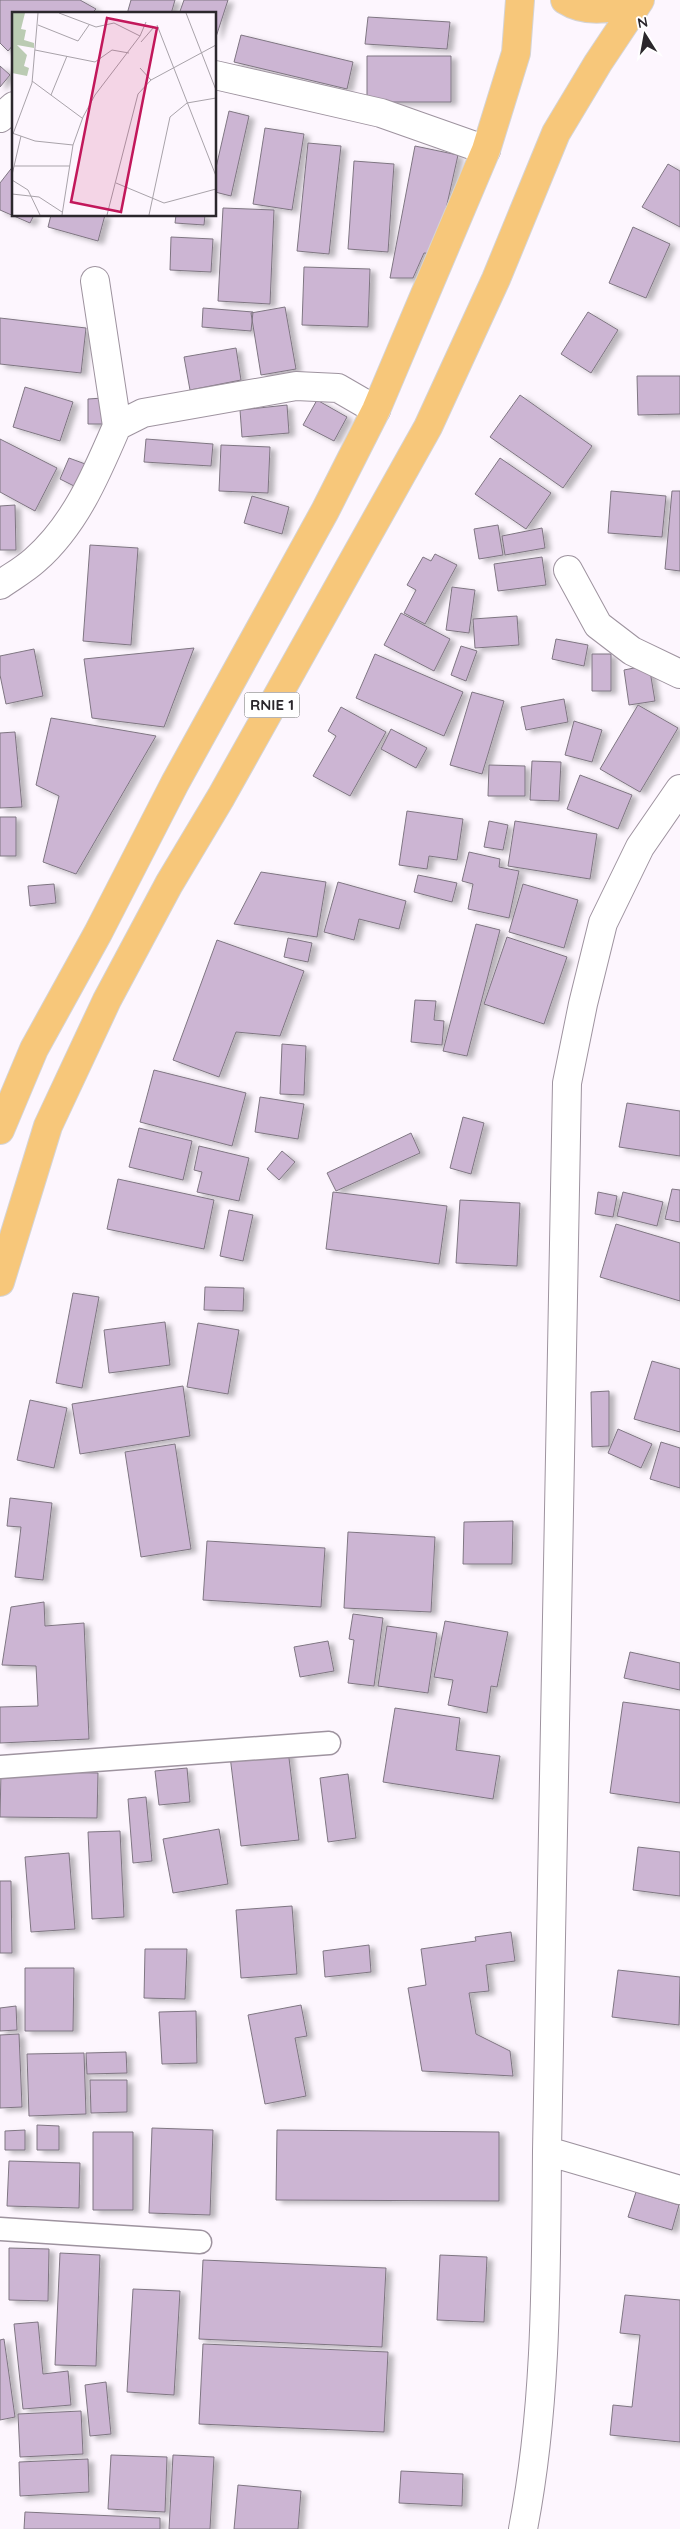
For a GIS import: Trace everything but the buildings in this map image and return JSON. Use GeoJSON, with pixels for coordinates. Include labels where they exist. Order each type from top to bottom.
{"type":"FeatureCollection","features":[{"type":"Feature","properties":{"kind":"highway","name":"RNIE 1"},"geometry":{"type":"LineString","coordinates":[[0,1130],[34,1049],[98,933],[175,783],[325,511],[376,410],[486,150],[516,53],[520,0]]}},
{"type":"Feature","properties":{"kind":"highway","name":"RNIE 1"},"geometry":{"type":"LineString","coordinates":[[565,0],[593,9],[618,8],[638,0]]}},
{"type":"Feature","properties":{"kind":"highway","name":"RNIE 1"},"geometry":{"type":"LineString","coordinates":[[0,1282],[48,1126],[107,1000],[168,884],[221,797],[428,428],[496,279],[556,133],[638,0]]}},
{"type":"Feature","properties":{"kind":"street"},"geometry":{"type":"LineString","coordinates":[[216,75],[381,113],[486,150]]}},
{"type":"Feature","properties":{"kind":"street"},"geometry":{"type":"LineString","coordinates":[[0,118],[12,108]]}},
{"type":"Feature","properties":{"kind":"street"},"geometry":{"type":"LineString","coordinates":[[0,585],[35,560],[70,521],[93,482],[117,426],[95,281]]}},
{"type":"Feature","properties":{"kind":"street"},"geometry":{"type":"LineString","coordinates":[[117,426],[142,413],[296,386],[338,388],[376,410]]}},
{"type":"Feature","properties":{"kind":"street"},"geometry":{"type":"LineString","coordinates":[[568,570],[598,625],[632,651],[680,674]]}},
{"type":"Feature","properties":{"kind":"street"},"geometry":{"type":"LineString","coordinates":[[523,2529],[533,2479],[546,2302],[547,2151],[567,1084],[583,1004],[603,923],[640,847],[680,789]]}},
{"type":"Feature","properties":{"kind":"street"},"geometry":{"type":"LineString","coordinates":[[547,2151],[680,2190]]}},
{"type":"Feature","properties":{"kind":"lane"},"geometry":{"type":"LineString","coordinates":[[0,1767],[329,1743]]}},
{"type":"Feature","properties":{"kind":"lane"},"geometry":{"type":"LineString","coordinates":[[0,2228],[200,2242]]}}]}
